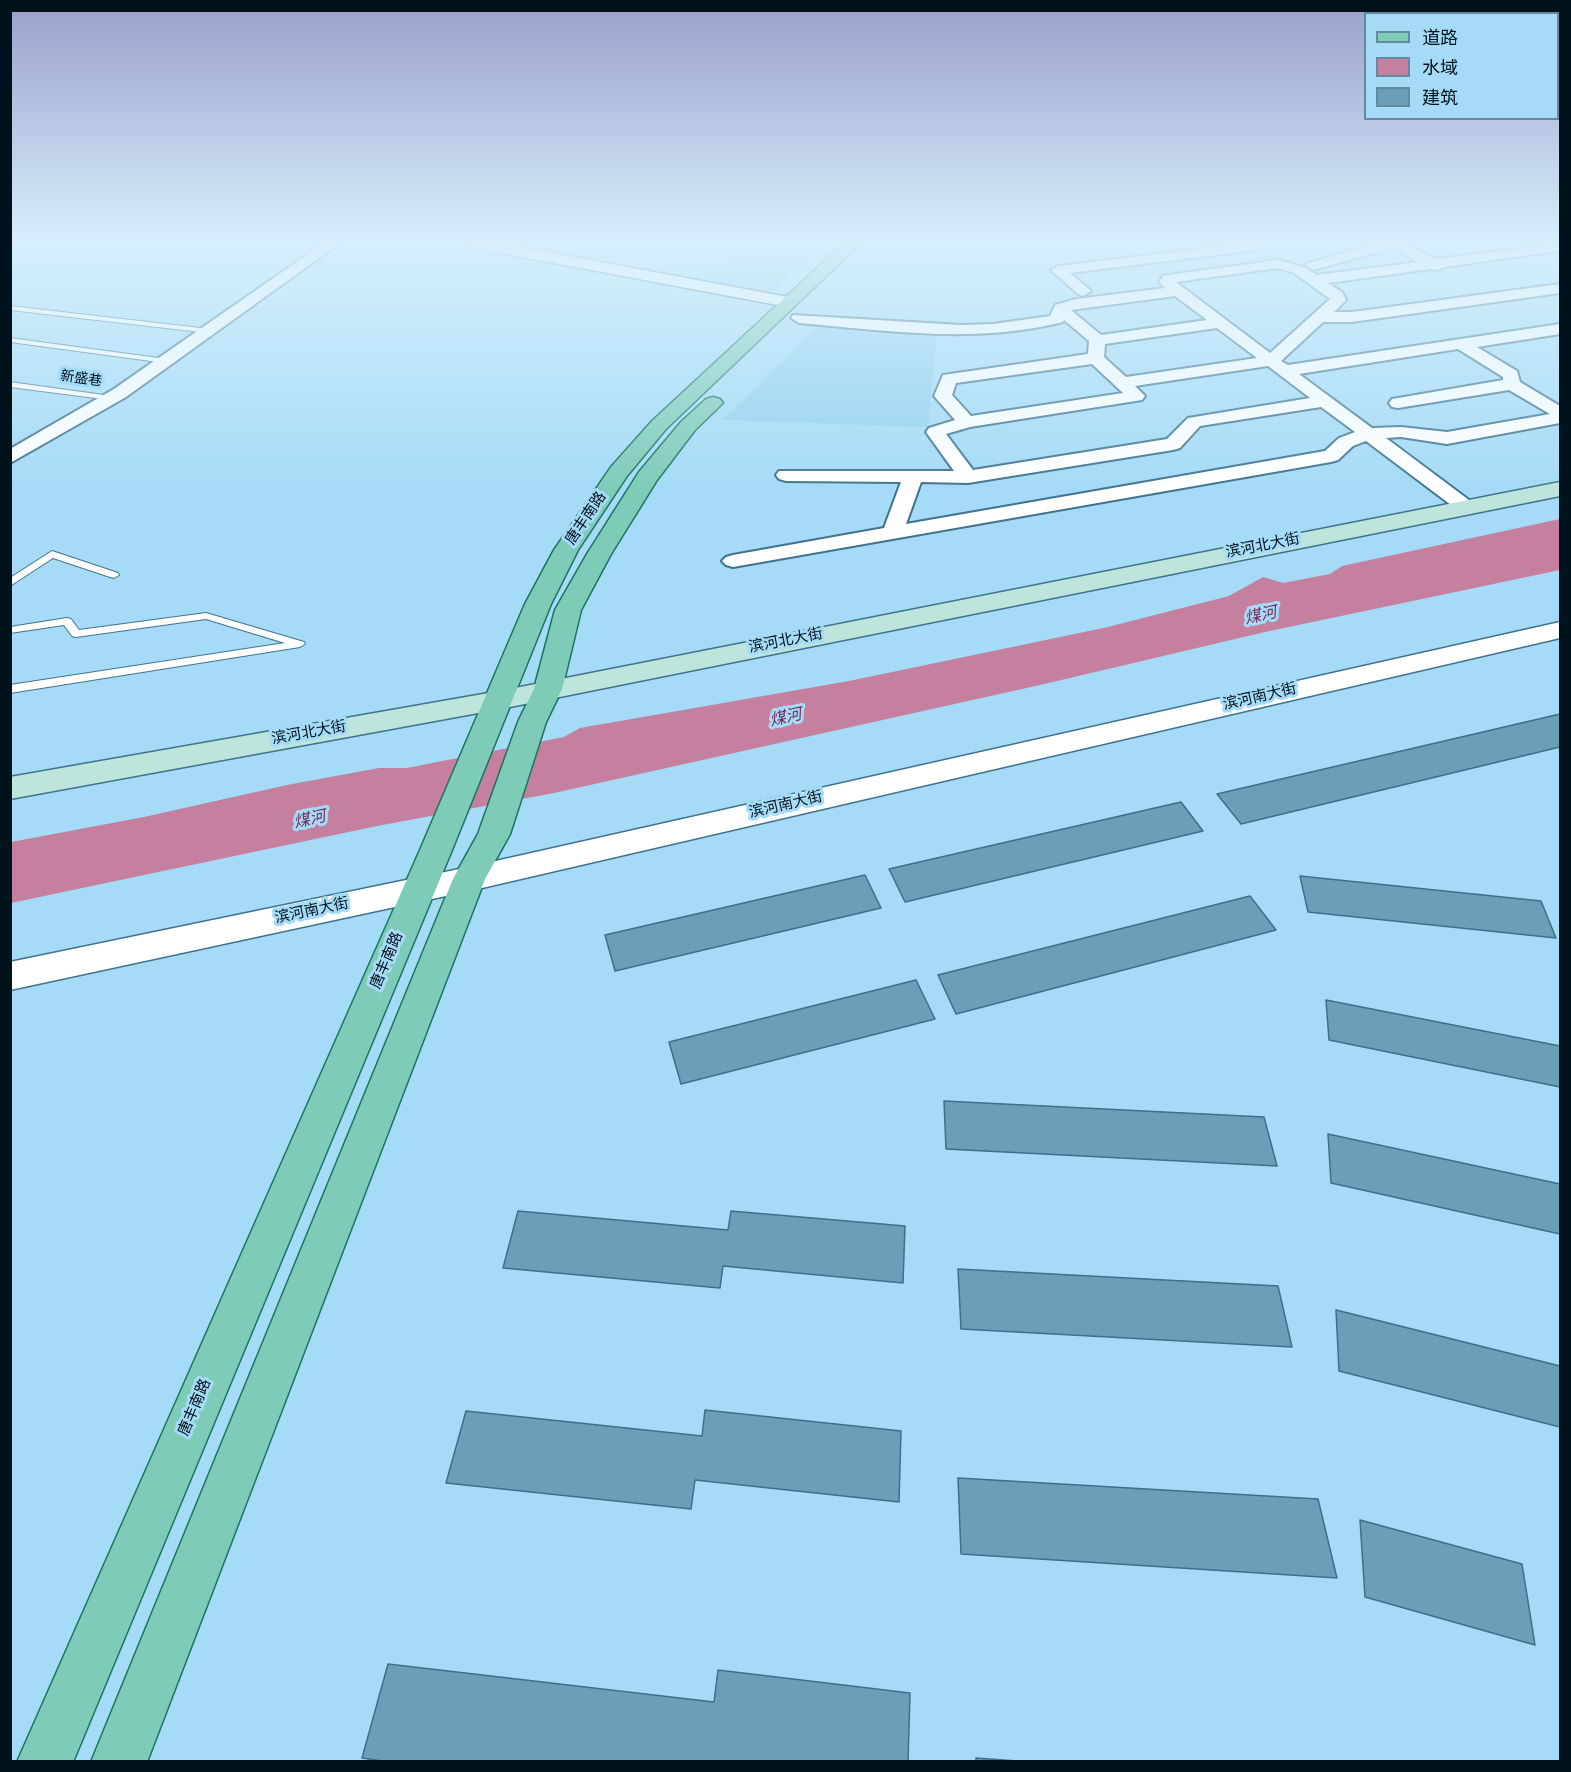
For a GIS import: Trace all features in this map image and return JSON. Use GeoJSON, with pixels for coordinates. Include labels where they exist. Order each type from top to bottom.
{"type":"FeatureCollection","features":[{"type":"Feature","properties":{"kind":"main road","name":"唐丰南路"},"geometry":{"type":"LineString","coordinates":[[45,1761],[436,850],[484,730],[500,700],[538,604],[566,550],[619,472],[659,424],[775,326]]}},
{"type":"Feature","properties":{"kind":"main road","name":"唐丰南路"},"geometry":{"type":"LineString","coordinates":[[118,1761],[469,879],[494,834],[532,722],[548,689],[568,610],[599,554],[647,477],[688,426],[780,326]]}},
{"type":"Feature","properties":{"kind":"main road","name":"滨河北大街"},"geometry":{"type":"LineString","coordinates":[[10,789],[500,700],[1560,489]]}},
{"type":"Feature","properties":{"kind":"street"},"geometry":{"type":"LineString","coordinates":[[10,457],[111,398],[216,326]]}},
{"type":"Feature","properties":{"kind":"street"},"geometry":{"type":"LineString","coordinates":[[902,326],[939,331],[1010,326]]}},
{"type":"Feature","properties":{"kind":"street"},"geometry":{"type":"LineString","coordinates":[[968,477],[935,432],[967,422],[1136,396],[1076,326]]}},
{"type":"Feature","properties":{"kind":"street"},"geometry":{"type":"LineString","coordinates":[[967,422],[943,396],[949,379],[1208,326]]}},
{"type":"Feature","properties":{"kind":"street"},"geometry":{"type":"LineString","coordinates":[[1225,326],[1466,507]]}},
{"type":"Feature","properties":{"kind":"street"},"geometry":{"type":"LineString","coordinates":[[1278,366],[1313,326]]}},
{"type":"Feature","properties":{"kind":"street"},"geometry":{"type":"LineString","coordinates":[[1521,326],[1534,333]]}},
{"type":"Feature","properties":{"kind":"street"},"geometry":{"type":"LineString","coordinates":[[1124,382],[1461,344],[1560,328]]}},
{"type":"Feature","properties":{"kind":"street"},"geometry":{"type":"LineString","coordinates":[[1461,344],[1511,375],[1512,384]]}},
{"type":"Feature","properties":{"kind":"street"},"geometry":{"type":"LineString","coordinates":[[1398,403],[1512,384],[1560,412]]}},
{"type":"Feature","properties":{"kind":"street"},"geometry":{"type":"LineString","coordinates":[[786,475],[968,477],[1173,444],[1194,422],[1325,401]]}},
{"type":"Feature","properties":{"kind":"street"},"geometry":{"type":"LineString","coordinates":[[732,561],[1331,456],[1346,442],[1368,434],[1401,432],[1447,438],[1560,418]]}},
{"type":"Feature","properties":{"kind":"street"},"geometry":{"type":"LineString","coordinates":[[893,533],[913,477]]}},
{"type":"Feature","properties":{"kind":"street","name":"滨河南大街"},"geometry":{"type":"LineString","coordinates":[[10,976],[469,879],[1560,630]]}},
{"type":"Feature","properties":{"kind":"lane"},"geometry":{"type":"LineString","coordinates":[[163,326],[209,331]]}},
{"type":"Feature","properties":{"kind":"lane"},"geometry":{"type":"LineString","coordinates":[[10,340],[166,361]]}},
{"type":"Feature","properties":{"kind":"lane","name":"新盛巷"},"geometry":{"type":"LineString","coordinates":[[10,384],[111,398]]}},
{"type":"Feature","properties":{"kind":"lane"},"geometry":{"type":"LineString","coordinates":[[10,583],[52,554],[114,575]]}},
{"type":"Feature","properties":{"kind":"lane"},"geometry":{"type":"LineString","coordinates":[[10,630],[67,621],[75,634],[206,616],[300,644],[10,689]]}},
{"type":"Feature","properties":{"kind":"shaded area"},"geometry":{"type":"Polygon","coordinates":[[[817,326],[937,332],[928,427],[723,420],[817,326]]]}},
{"type":"Feature","properties":{"kind":"water","name":"煤河"},"geometry":{"type":"Polygon","coordinates":[[[1560,519],[1560,570],[1265,632],[1040,685],[554,793],[377,826],[11,903],[11,842],[144,817],[287,785],[379,768],[407,768],[564,737],[580,728],[849,681],[1108,627],[1229,596],[1263,577],[1283,583],[1330,574],[1342,566],[1560,519]]]}},
{"type":"Feature","properties":{"kind":"building"},"geometry":{"type":"Polygon","coordinates":[[[1560,714],[1560,747],[1241,824],[1217,794],[1560,714]]]}},
{"type":"Feature","properties":{"kind":"building"},"geometry":{"type":"Polygon","coordinates":[[[1181,802],[1203,831],[905,902],[889,869],[1181,802]]]}},
{"type":"Feature","properties":{"kind":"building"},"geometry":{"type":"Polygon","coordinates":[[[865,875],[881,908],[615,971],[605,935],[865,875]]]}},
{"type":"Feature","properties":{"kind":"building"},"geometry":{"type":"Polygon","coordinates":[[[1300,876],[1541,901],[1556,938],[1308,912],[1300,876]]]}},
{"type":"Feature","properties":{"kind":"building"},"geometry":{"type":"Polygon","coordinates":[[[1250,896],[1276,930],[956,1014],[938,975],[1250,896]]]}},
{"type":"Feature","properties":{"kind":"building"},"geometry":{"type":"Polygon","coordinates":[[[916,980],[935,1019],[681,1084],[669,1042],[916,980]]]}},
{"type":"Feature","properties":{"kind":"building"},"geometry":{"type":"Polygon","coordinates":[[[1326,1000],[1560,1046],[1560,1087],[1329,1040],[1326,1000]]]}},
{"type":"Feature","properties":{"kind":"building"},"geometry":{"type":"Polygon","coordinates":[[[944,1101],[1264,1117],[1277,1166],[946,1149],[944,1101]]]}},
{"type":"Feature","properties":{"kind":"building"},"geometry":{"type":"Polygon","coordinates":[[[1328,1134],[1560,1184],[1560,1234],[1331,1183],[1328,1134]]]}},
{"type":"Feature","properties":{"kind":"building"},"geometry":{"type":"Polygon","coordinates":[[[518,1211],[728,1230],[731,1211],[905,1226],[903,1283],[723,1266],[720,1288],[503,1268],[518,1211]]]}},
{"type":"Feature","properties":{"kind":"building"},"geometry":{"type":"Polygon","coordinates":[[[958,1269],[1278,1286],[1292,1347],[961,1329],[958,1269]]]}},
{"type":"Feature","properties":{"kind":"building"},"geometry":{"type":"Polygon","coordinates":[[[1336,1310],[1560,1366],[1560,1427],[1339,1371],[1336,1310]]]}},
{"type":"Feature","properties":{"kind":"building"},"geometry":{"type":"Polygon","coordinates":[[[705,1410],[901,1431],[899,1502],[695,1480],[691,1509],[446,1483],[466,1411],[702,1436],[705,1410]]]}},
{"type":"Feature","properties":{"kind":"building"},"geometry":{"type":"Polygon","coordinates":[[[958,1478],[1318,1499],[1337,1578],[961,1554],[958,1478]]]}},
{"type":"Feature","properties":{"kind":"building"},"geometry":{"type":"Polygon","coordinates":[[[1360,1520],[1522,1564],[1535,1645],[1365,1597],[1360,1520]]]}},
{"type":"Feature","properties":{"kind":"building"},"geometry":{"type":"Polygon","coordinates":[[[388,1664],[714,1702],[718,1670],[910,1693],[908,1762],[389,1762],[362,1758],[388,1664]]]}},
{"type":"Feature","properties":{"kind":"building"},"geometry":{"type":"Polygon","coordinates":[[[976,1758],[1031,1762],[976,1762],[976,1758]]]}}]}
